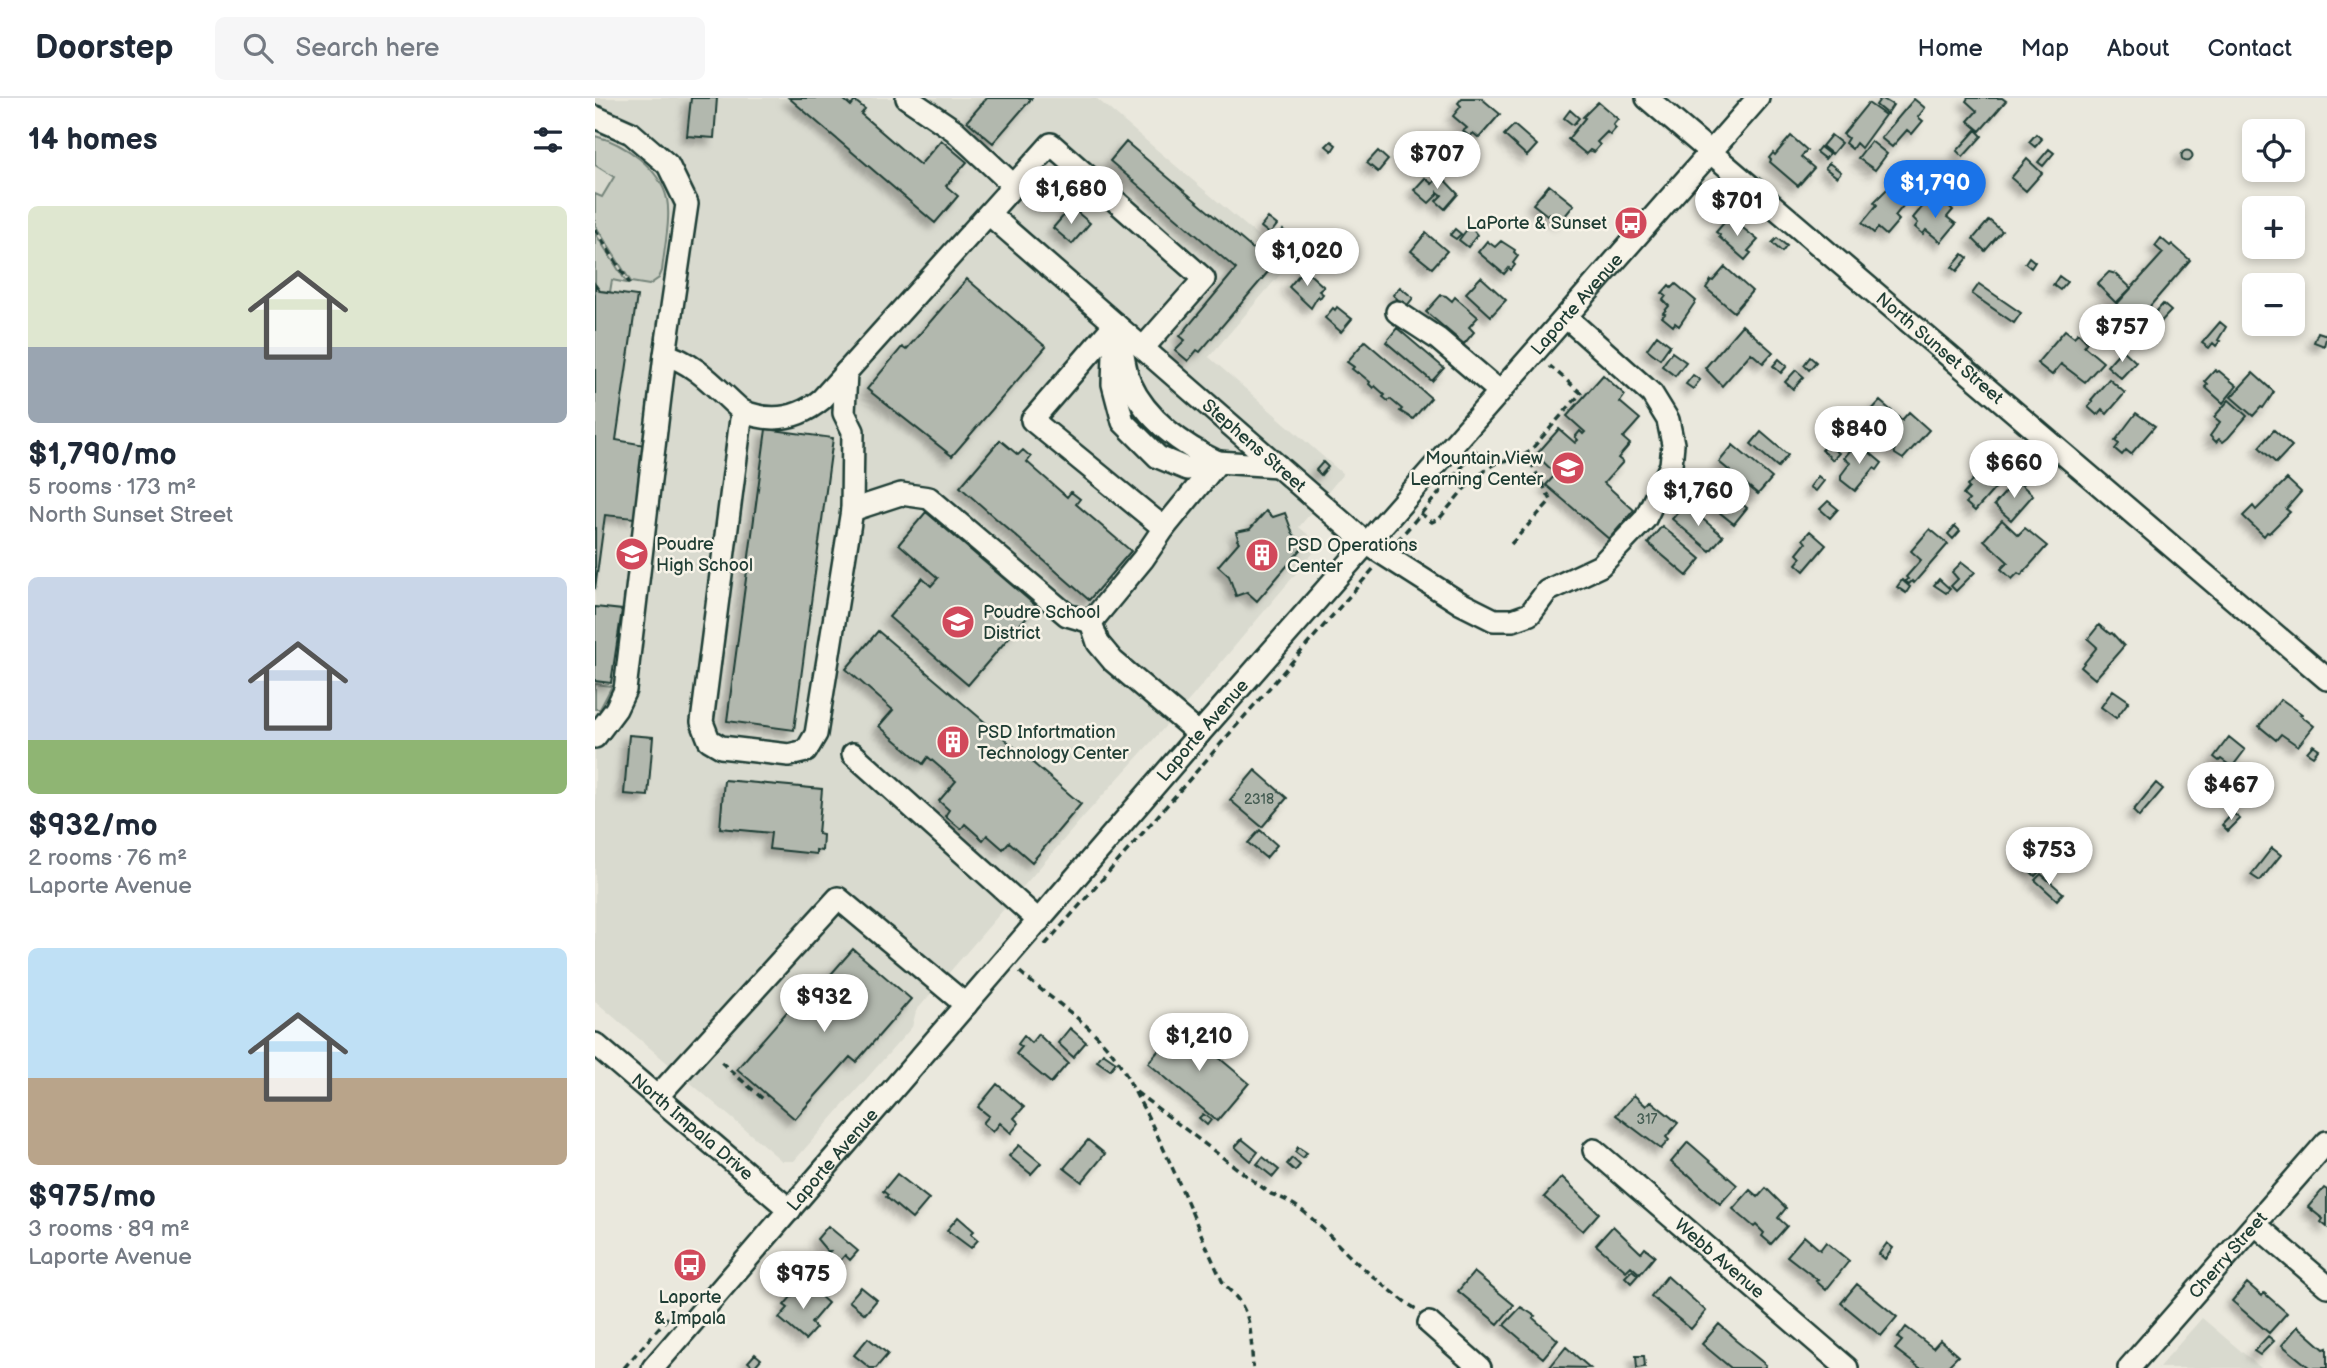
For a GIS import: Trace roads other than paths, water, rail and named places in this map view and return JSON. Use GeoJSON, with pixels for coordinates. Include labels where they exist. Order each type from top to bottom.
{"type":"FeatureCollection","features":[{"type":"Feature","properties":{"kind":"street"},"geometry":{"type":"LineString","coordinates":[[907,98],[954,130],[1014,186]]}},
{"type":"Feature","properties":{"kind":"street","name":"North Sunset Street"},"geometry":{"type":"LineString","coordinates":[[1647,98],[2327,679]]}},
{"type":"Feature","properties":{"kind":"street","name":"Laporte Avenue"},"geometry":{"type":"LineString","coordinates":[[653,1368],[966,1005],[1013,967],[1039,921],[1199,734],[1758,98]]}},
{"type":"Feature","properties":{"kind":"street"},"geometry":{"type":"LineString","coordinates":[[595,117],[631,133],[668,164],[687,204],[665,355],[625,691],[617,709],[595,737]]}},
{"type":"Feature","properties":{"kind":"street"},"geometry":{"type":"LineString","coordinates":[[665,355],[676,357],[695,370],[741,411],[758,418],[784,418],[808,411],[822,399],[1051,144],[1204,279],[1143,348]]}},
{"type":"Feature","properties":{"kind":"street","name":"Stephens Street"},"geometry":{"type":"LineString","coordinates":[[989,214],[1366,543],[1460,603],[1495,621],[1513,620],[1530,614],[1547,591],[1600,566],[1645,519],[1671,465],[1673,444],[1668,419],[1652,394],[1566,317]]}},
{"type":"Feature","properties":{"kind":"street"},"geometry":{"type":"LineString","coordinates":[[1397,312],[1438,339],[1499,391]]}},
{"type":"Feature","properties":{"kind":"street"},"geometry":{"type":"LineString","coordinates":[[1115,324],[1130,382],[1145,409],[1194,451],[1218,463],[1278,466]]}},
{"type":"Feature","properties":{"kind":"street"},"geometry":{"type":"LineString","coordinates":[[1115,324],[1032,420],[1164,528]]}},
{"type":"Feature","properties":{"kind":"street"},"geometry":{"type":"LineString","coordinates":[[741,411],[702,722],[709,740],[721,747],[789,755],[806,751],[816,734],[852,510],[853,431],[844,413],[846,372]]}},
{"type":"Feature","properties":{"kind":"street"},"geometry":{"type":"LineString","coordinates":[[1091,622],[1218,463]]}},
{"type":"Feature","properties":{"kind":"street"},"geometry":{"type":"LineString","coordinates":[[852,510],[901,494],[929,498],[1067,615],[1091,622]]}},
{"type":"Feature","properties":{"kind":"street"},"geometry":{"type":"LineString","coordinates":[[1091,622],[1098,643],[1113,661],[1199,734]]}},
{"type":"Feature","properties":{"kind":"street"},"geometry":{"type":"LineString","coordinates":[[853,754],[1039,921]]}},
{"type":"Feature","properties":{"kind":"street"},"geometry":{"type":"LineString","coordinates":[[657,1097],[838,898],[966,1005]]}},
{"type":"Feature","properties":{"kind":"street","name":"North Impala Drive"},"geometry":{"type":"LineString","coordinates":[[595,1044],[790,1210]]}},
{"type":"Feature","properties":{"kind":"street","name":"Cherry Street"},"geometry":{"type":"LineString","coordinates":[[2129,1368],[2327,1142]]}},
{"type":"Feature","properties":{"kind":"street","name":"Webb Avenue"},"geometry":{"type":"LineString","coordinates":[[1594,1150],[1847,1368]]}},
{"type":"Feature","properties":{"kind":"street"},"geometry":{"type":"LineString","coordinates":[[2256,1225],[2327,1286]]}},
{"type":"Feature","properties":{"kind":"street"},"geometry":{"type":"LineString","coordinates":[[1429,1323],[1480,1368]]}},
{"type":"Feature","properties":{"kind":"place","name":"LaPorte & Sunset"},"geometry":{"type":"Point","coordinates":[1631,223]}},
{"type":"Feature","properties":{"kind":"place","name":"Mountain View Learning Center"},"geometry":{"type":"Point","coordinates":[1568,468]}},
{"type":"Feature","properties":{"kind":"place","name":"Poudre High School"},"geometry":{"type":"Point","coordinates":[632,554]}},
{"type":"Feature","properties":{"kind":"place","name":"PSD Operations Center"},"geometry":{"type":"Point","coordinates":[1262,555]}},
{"type":"Feature","properties":{"kind":"place","name":"Poudre School District"},"geometry":{"type":"Point","coordinates":[958,622]}},
{"type":"Feature","properties":{"kind":"place","name":"PSD Infortmation Technology Center"},"geometry":{"type":"Point","coordinates":[953,742]}},
{"type":"Feature","properties":{"kind":"place","name":"Laporte & Impala"},"geometry":{"type":"Point","coordinates":[690,1265]}}]}
